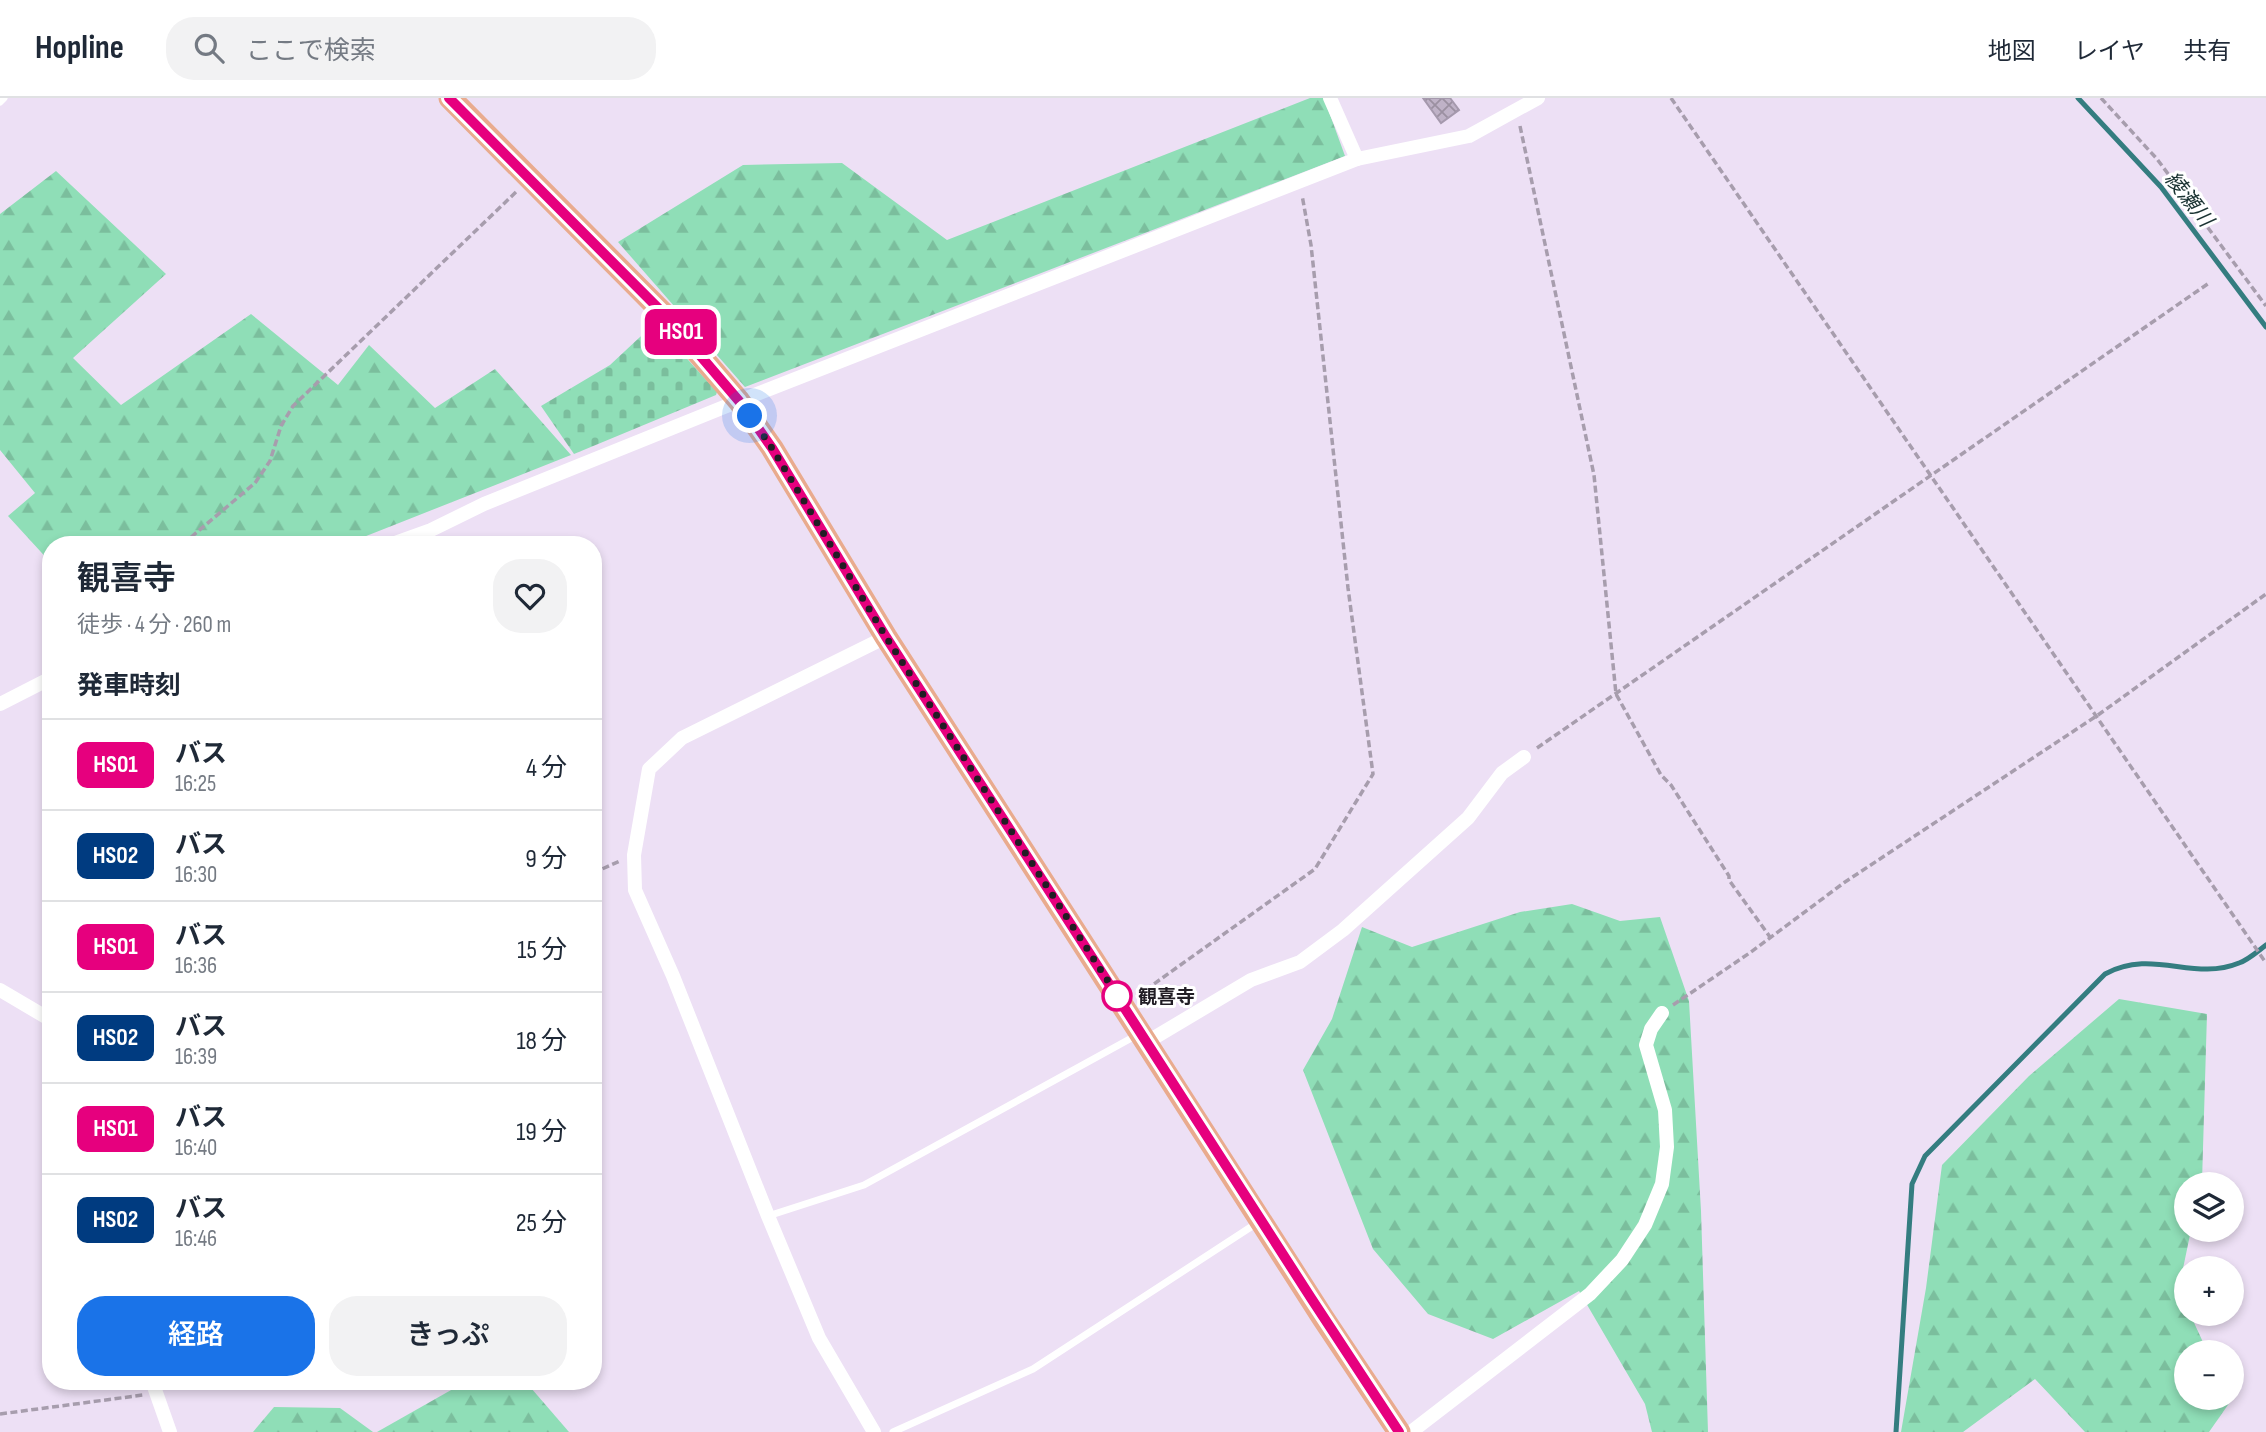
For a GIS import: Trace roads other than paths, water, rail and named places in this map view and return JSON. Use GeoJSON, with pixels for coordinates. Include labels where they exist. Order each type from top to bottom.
{"type":"FeatureCollection","features":[{"type":"Feature","properties":{"kind":"main road"},"geometry":{"type":"LineString","coordinates":[[450,98],[669,319],[739,401],[772,448],[886,637],[1399,1432]]}},
{"type":"Feature","properties":{"kind":"street"},"geometry":{"type":"LineString","coordinates":[[1330,98],[1357,159]]}},
{"type":"Feature","properties":{"kind":"street"},"geometry":{"type":"LineString","coordinates":[[414,536],[484,504],[739,401],[1357,159],[1469,136],[1538,98]]}},
{"type":"Feature","properties":{"kind":"street"},"geometry":{"type":"LineString","coordinates":[[874,1432],[819,1338],[768,1216],[673,976],[635,890],[634,855],[649,769],[682,738],[886,637]]}},
{"type":"Feature","properties":{"kind":"street"},"geometry":{"type":"LineString","coordinates":[[0,704],[42,683]]}},
{"type":"Feature","properties":{"kind":"street"},"geometry":{"type":"LineString","coordinates":[[1144,1037],[1251,980],[1300,962],[1343,930],[1468,818],[1502,773],[1524,757]]}},
{"type":"Feature","properties":{"kind":"street"},"geometry":{"type":"LineString","coordinates":[[0,990],[42,1015]]}},
{"type":"Feature","properties":{"kind":"street"},"geometry":{"type":"LineString","coordinates":[[1411,1432],[1590,1294],[1622,1260],[1645,1225],[1662,1184],[1667,1147],[1665,1111],[1646,1045],[1651,1029],[1662,1013]]}},
{"type":"Feature","properties":{"kind":"street"},"geometry":{"type":"LineString","coordinates":[[155,1390],[170,1432]]}},
{"type":"Feature","properties":{"kind":"lane"},"geometry":{"type":"LineString","coordinates":[[0,102],[4,98]]}},
{"type":"Feature","properties":{"kind":"lane"},"geometry":{"type":"LineString","coordinates":[[768,1216],[864,1185],[1144,1037]]}},
{"type":"Feature","properties":{"kind":"lane"},"geometry":{"type":"LineString","coordinates":[[893,1432],[1033,1369],[1261,1220]]}},
{"type":"Feature","properties":{"kind":"waterway","name":"綾瀬川"},"geometry":{"type":"LineString","coordinates":[[2078,98],[2161,187],[2266,327]]}},
{"type":"Feature","properties":{"kind":"waterway"},"geometry":{"type":"LineString","coordinates":[[1896,1432],[1912,1184],[1925,1156],[2105,974],[2140,964],[2222,968],[2242,962],[2266,945]]}},
{"type":"Feature","properties":{"kind":"place","name":"観喜寺"},"geometry":{"type":"Point","coordinates":[1117,996]}}]}
